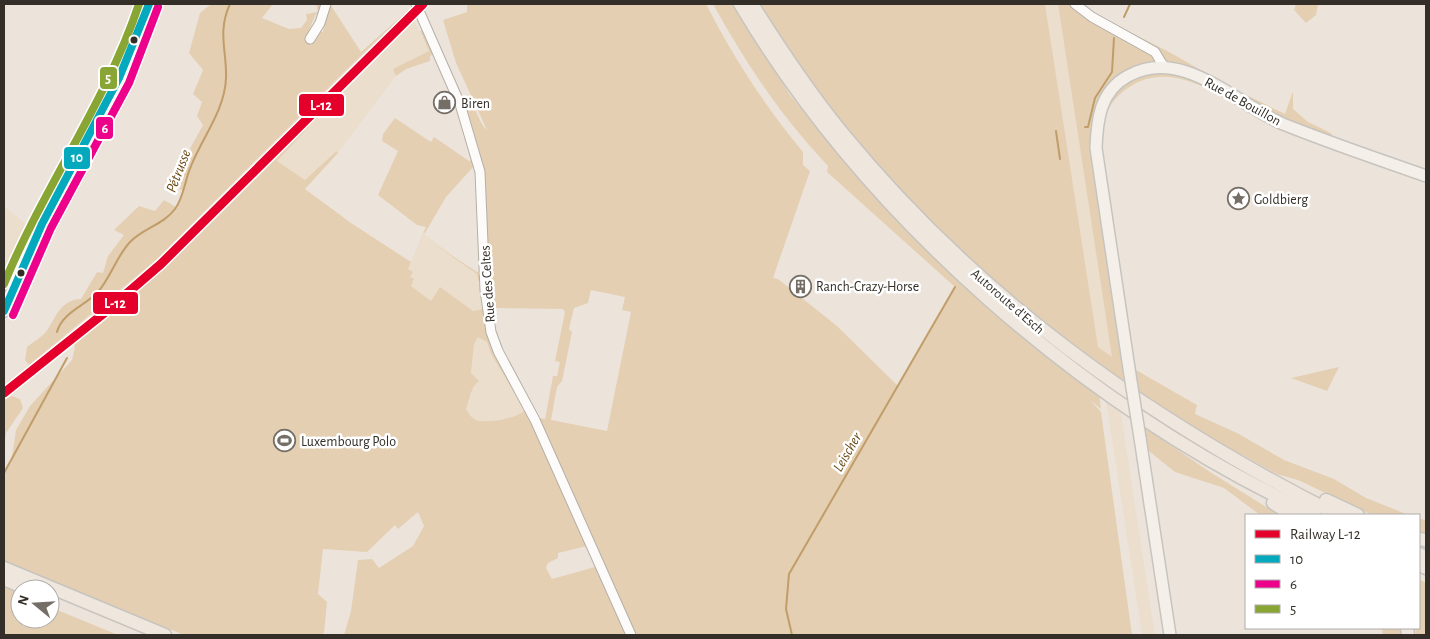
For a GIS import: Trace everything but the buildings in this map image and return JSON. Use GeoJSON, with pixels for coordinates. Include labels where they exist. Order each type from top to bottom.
{"type":"FeatureCollection","features":[{"type":"Feature","properties":{"kind":"highway","name":"Autoroute d'Esch"},"geometry":{"type":"LineString","coordinates":[[740,4],[773,58],[828,132],[905,220],[948,262],[1019,325],[1076,370],[1153,424],[1226,471],[1313,514]]}},
{"type":"Feature","properties":{"kind":"highway","name":"Autoroute d'Esch"},"geometry":{"type":"LineString","coordinates":[[752,4],[783,53],[839,130],[915,215],[955,254],[1034,324],[1103,376],[1241,463],[1270,474],[1352,514]]}},
{"type":"Feature","properties":{"kind":"highway"},"geometry":{"type":"LineString","coordinates":[[1226,471],[1291,514]]}},
{"type":"Feature","properties":{"kind":"highway"},"geometry":{"type":"LineString","coordinates":[[4,568],[164,635]]}},
{"type":"Feature","properties":{"kind":"highway"},"geometry":{"type":"LineString","coordinates":[[60,602],[142,635]]}},
{"type":"Feature","properties":{"kind":"main road"},"geometry":{"type":"LineString","coordinates":[[4,311],[8,288],[114,91],[132,51],[149,4]]}},
{"type":"Feature","properties":{"kind":"main road","name":"Rue de Bouillon"},"geometry":{"type":"LineString","coordinates":[[1170,635],[1099,176],[1096,128],[1102,103],[1114,86],[1135,72],[1150,67],[1164,67],[1186,71],[1202,78],[1281,123],[1426,176]]}},
{"type":"Feature","properties":{"kind":"street"},"geometry":{"type":"LineString","coordinates":[[310,39],[320,23],[326,4]]}},
{"type":"Feature","properties":{"kind":"street","name":"Rue des Celtes"},"geometry":{"type":"LineString","coordinates":[[416,4],[460,104],[480,172],[485,290],[490,332],[498,351],[535,420],[631,635]]}},
{"type":"Feature","properties":{"kind":"street"},"geometry":{"type":"LineString","coordinates":[[1075,4],[1092,17],[1155,52],[1164,67]]}},
{"type":"Feature","properties":{"kind":"shaded area"},"geometry":{"type":"Polygon","coordinates":[[[211,4],[273,4],[262,18],[289,29],[301,28],[307,20],[306,14],[318,12],[316,4],[330,4],[361,52],[412,7],[345,71],[157,259],[29,365],[25,360],[27,347],[46,332],[64,305],[81,299],[97,272],[103,273],[108,256],[124,235],[114,230],[139,206],[155,211],[164,200],[176,207],[183,191],[171,183],[203,125],[197,116],[202,102],[193,94],[203,70],[189,53],[200,13],[211,4]],[[316,14],[309,30],[317,33],[319,31],[323,32],[326,17],[316,14]]]}},
{"type":"Feature","properties":{"kind":"shaded area"},"geometry":{"type":"Polygon","coordinates":[[[467,4],[706,4],[750,81],[803,152],[803,165],[810,171],[773,278],[778,279],[837,326],[898,386],[955,287],[827,172],[828,166],[765,89],[713,4],[735,4],[790,95],[865,186],[958,280],[1099,394],[1101,409],[1090,400],[1101,412],[1132,635],[344,635],[351,611],[358,560],[372,559],[379,568],[413,546],[424,526],[418,512],[398,529],[395,525],[367,552],[323,549],[318,594],[327,602],[324,633],[320,635],[184,635],[60,584],[60,579],[48,579],[4,561],[4,473],[11,463],[16,430],[30,406],[72,360],[75,347],[72,343],[134,293],[317,113],[318,117],[277,161],[305,180],[336,151],[338,153],[305,189],[351,223],[411,262],[408,269],[413,272],[410,277],[414,279],[411,286],[431,301],[440,287],[473,311],[483,309],[481,279],[478,281],[477,274],[434,244],[477,272],[480,271],[477,190],[474,166],[446,197],[425,233],[423,233],[426,227],[417,225],[378,195],[398,151],[382,141],[383,134],[395,118],[431,142],[434,137],[469,161],[477,159],[465,107],[469,104],[472,106],[487,130],[456,63],[443,20],[467,12],[467,4]],[[591,290],[588,303],[574,308],[569,329],[572,332],[562,381],[557,387],[551,420],[607,431],[631,312],[622,310],[625,297],[591,290]],[[492,309],[491,312],[501,348],[539,418],[545,419],[553,376],[557,376],[560,362],[555,361],[565,312],[563,309],[492,309]],[[478,337],[474,344],[471,373],[479,381],[473,387],[466,409],[474,419],[479,421],[493,421],[516,416],[525,410],[491,354],[487,342],[478,337]],[[587,546],[558,553],[558,558],[548,563],[546,568],[552,579],[595,567],[587,546]]]}},
{"type":"Feature","properties":{"kind":"shaded area"},"geometry":{"type":"Polygon","coordinates":[[[758,4],[1045,4],[1098,347],[1112,357],[1058,4],[1081,4],[1093,13],[1171,53],[1232,88],[1285,114],[1293,91],[1293,109],[1308,122],[1331,133],[1336,144],[1334,149],[1274,127],[1222,96],[1184,80],[1165,77],[1147,79],[1128,88],[1110,106],[1104,121],[1102,147],[1136,370],[1197,405],[1195,414],[1237,433],[1284,460],[1334,479],[1366,498],[1406,514],[1370,514],[1298,480],[1277,474],[1166,411],[1066,342],[987,276],[913,204],[845,127],[789,51],[758,4]]]}},
{"type":"Feature","properties":{"kind":"shaded area"},"geometry":{"type":"Polygon","coordinates":[[[1045,4],[1058,4],[1155,635],[1142,635],[1045,4]]]}},
{"type":"Feature","properties":{"kind":"shaded area"},"geometry":{"type":"Polygon","coordinates":[[[1296,4],[1318,4],[1316,15],[1306,23],[1294,10],[1296,4]]]}},
{"type":"Feature","properties":{"kind":"shaded area"},"geometry":{"type":"Polygon","coordinates":[[[412,7],[416,16],[414,20],[429,51],[394,69],[396,76],[338,153],[335,151],[305,180],[276,161],[325,110],[319,115],[317,114],[134,293],[72,343],[7,400],[4,397],[4,385],[157,259],[345,71],[412,7]]]}},
{"type":"Feature","properties":{"kind":"shaded area"},"geometry":{"type":"Polygon","coordinates":[[[423,30],[433,54],[430,56],[430,61],[406,69],[396,76],[393,69],[429,51],[420,31],[423,30]]]}},
{"type":"Feature","properties":{"kind":"shaded area"},"geometry":{"type":"Polygon","coordinates":[[[4,206],[37,233],[4,311],[4,206]]]}},
{"type":"Feature","properties":{"kind":"shaded area"},"geometry":{"type":"Polygon","coordinates":[[[423,233],[477,274],[481,288],[483,310],[473,311],[440,287],[431,302],[411,286],[408,269],[423,233]]]}},
{"type":"Feature","properties":{"kind":"shaded area"},"geometry":{"type":"Polygon","coordinates":[[[478,336],[487,342],[491,354],[512,386],[525,410],[521,415],[486,422],[473,419],[466,409],[472,393],[471,373],[474,344],[478,336]]]}},
{"type":"Feature","properties":{"kind":"shaded area"},"geometry":{"type":"Polygon","coordinates":[[[1339,367],[1327,391],[1291,378],[1339,367]]]}},
{"type":"Feature","properties":{"kind":"shaded area"},"geometry":{"type":"Polygon","coordinates":[[[12,396],[20,399],[23,408],[6,433],[4,448],[4,400],[12,396]]]}},
{"type":"Feature","properties":{"kind":"shaded area"},"geometry":{"type":"Polygon","coordinates":[[[1144,427],[1210,472],[1277,514],[1259,514],[1224,488],[1175,472],[1145,448],[1144,427]]]}},
{"type":"Feature","properties":{"kind":"shaded area"},"geometry":{"type":"Polygon","coordinates":[[[1420,519],[1426,520],[1426,535],[1420,533],[1420,519]]]}},
{"type":"Feature","properties":{"kind":"shaded area"},"geometry":{"type":"Polygon","coordinates":[[[1420,580],[1426,583],[1426,635],[1416,635],[1415,629],[1420,629],[1420,580]]]}},
{"type":"Feature","properties":{"kind":"shaded area"},"geometry":{"type":"Polygon","coordinates":[[[4,587],[10,590],[10,629],[60,629],[60,611],[118,635],[4,635],[4,587]]]}},
{"type":"Feature","properties":{"kind":"shaded area"},"geometry":{"type":"Polygon","coordinates":[[[1382,629],[1401,629],[1402,635],[1383,635],[1382,629]]]}},
{"type":"Feature","properties":{"kind":"waterway","name":"Pétrusse"},"geometry":{"type":"LineString","coordinates":[[57,332],[68,315],[92,298],[102,287],[130,242],[165,219],[178,204],[191,166],[217,113],[225,90],[226,68],[223,33],[226,14],[230,4]]}},
{"type":"Feature","properties":{"kind":"waterway","name":"Leischer"},"geometry":{"type":"LineString","coordinates":[[1124,17],[1130,4]]}},
{"type":"Feature","properties":{"kind":"waterway","name":"Leischer"},"geometry":{"type":"LineString","coordinates":[[1085,127],[1088,127],[1095,98],[1112,72],[1114,38]]}},
{"type":"Feature","properties":{"kind":"waterway","name":"Leischer"},"geometry":{"type":"LineString","coordinates":[[1056,131],[1060,159]]}},
{"type":"Feature","properties":{"kind":"waterway","name":"Leischer"},"geometry":{"type":"LineString","coordinates":[[792,635],[786,609],[789,574],[955,287]]}},
{"type":"Feature","properties":{"kind":"waterway","name":"Pétrusse"},"geometry":{"type":"LineString","coordinates":[[4,473],[67,358]]}},
{"type":"Feature","properties":{"kind":"rail line","name":"L-12"},"geometry":{"type":"LineString","coordinates":[[4,393],[103,314],[161,264],[423,4]]}},
{"type":"Feature","properties":{"kind":"transit line","name":"5"},"geometry":{"type":"LineString","coordinates":[[4,284],[37,214],[109,76],[139,4]]}},
{"type":"Feature","properties":{"kind":"transit line","name":"10"},"geometry":{"type":"LineString","coordinates":[[4,311],[42,224],[119,78],[149,4]]}},
{"type":"Feature","properties":{"kind":"transit line","name":"6"},"geometry":{"type":"LineString","coordinates":[[13,315],[51,228],[129,83],[158,7]]}},
{"type":"Feature","properties":{"kind":"place","name":"Biren"},"geometry":{"type":"Point","coordinates":[445,103]}},
{"type":"Feature","properties":{"kind":"place","name":"Goldbierg"},"geometry":{"type":"Point","coordinates":[1238,199]}},
{"type":"Feature","properties":{"kind":"place","name":"Ranch-Crazy-Horse"},"geometry":{"type":"Point","coordinates":[800,286]}},
{"type":"Feature","properties":{"kind":"place","name":"Luxembourg Polo"},"geometry":{"type":"Point","coordinates":[285,441]}}]}
